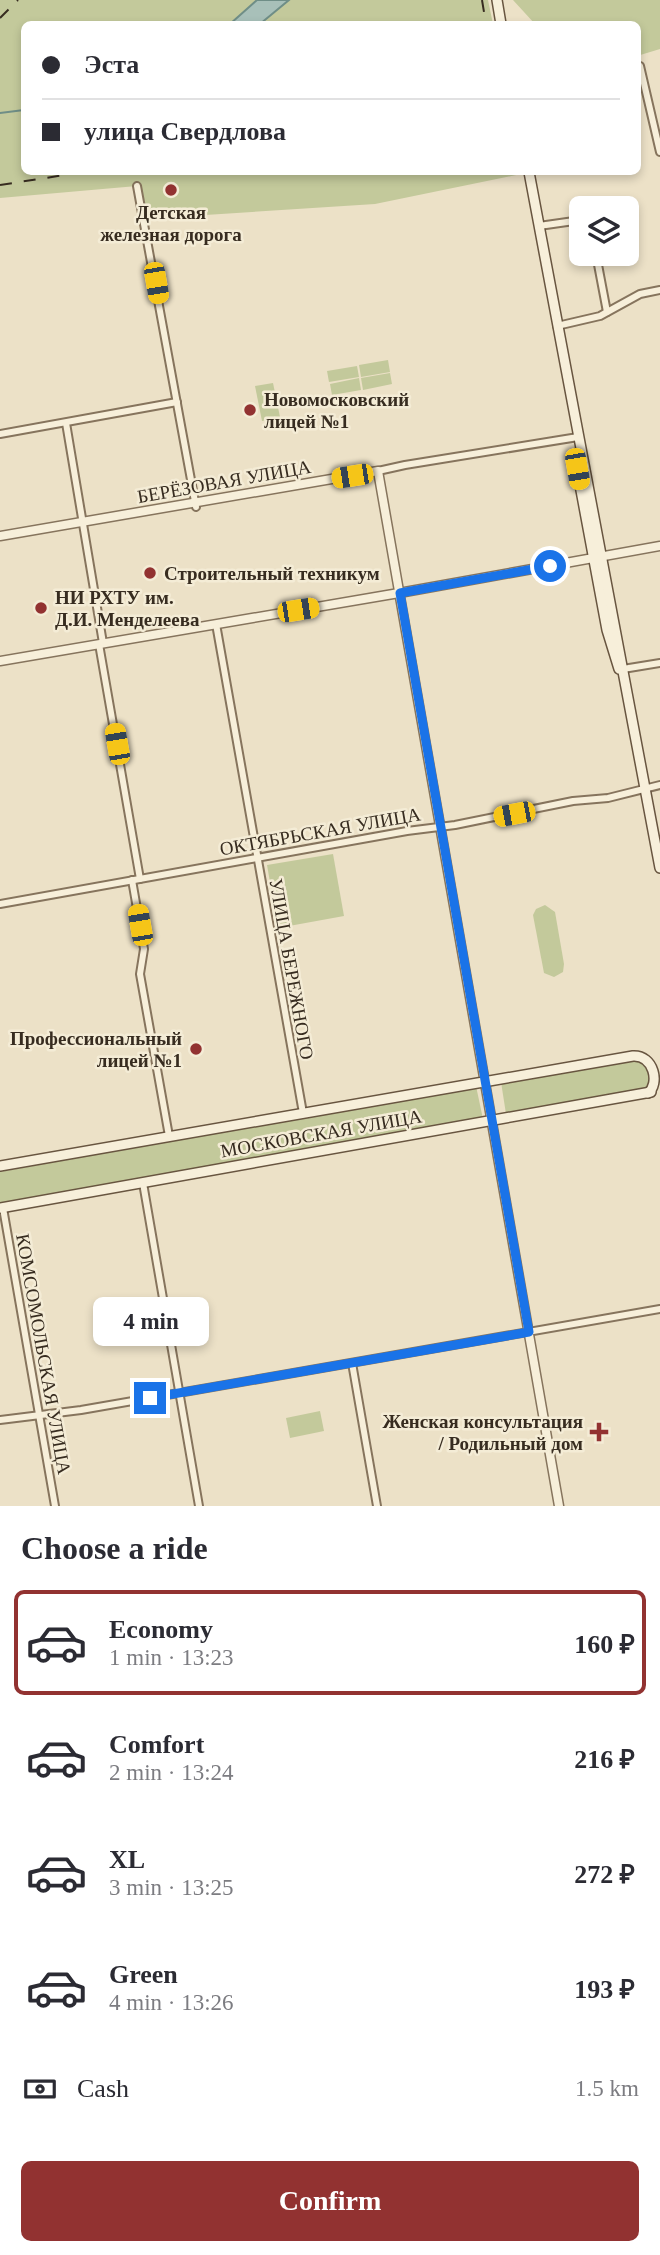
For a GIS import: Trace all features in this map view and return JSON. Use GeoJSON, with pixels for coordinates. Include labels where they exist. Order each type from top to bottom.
{"type":"FeatureCollection","features":[{"type":"Feature","properties":{"kind":"main road"},"geometry":{"type":"LineString","coordinates":[[497,0],[500,21]]}},
{"type":"Feature","properties":{"kind":"main road"},"geometry":{"type":"LineString","coordinates":[[530,175],[578,437],[577,469],[623,669],[660,868]]}},
{"type":"Feature","properties":{"kind":"main road"},"geometry":{"type":"LineString","coordinates":[[597,556],[607,630],[628,698]]}},
{"type":"Feature","properties":{"kind":"main road","name":"МОСКОВСКАЯ УЛИЦА"},"geometry":{"type":"LineString","coordinates":[[0,1166],[633,1056],[643,1056],[657,1068]]}},
{"type":"Feature","properties":{"kind":"main road"},"geometry":{"type":"LineString","coordinates":[[648,1093],[654,1091],[658,1083],[657,1068]]}},
{"type":"Feature","properties":{"kind":"main road","name":"МОСКОВСКАЯ УЛИЦА"},"geometry":{"type":"LineString","coordinates":[[1,1208],[660,1090]]}},
{"type":"Feature","properties":{"kind":"street"},"geometry":{"type":"LineString","coordinates":[[641,70],[660,152]]}},
{"type":"Feature","properties":{"kind":"street"},"geometry":{"type":"LineString","coordinates":[[137,186],[195,505]]}},
{"type":"Feature","properties":{"kind":"street"},"geometry":{"type":"LineString","coordinates":[[539,226],[569,222]]}},
{"type":"Feature","properties":{"kind":"street"},"geometry":{"type":"LineString","coordinates":[[598,266],[607,312]]}},
{"type":"Feature","properties":{"kind":"street"},"geometry":{"type":"LineString","coordinates":[[558,326],[600,316],[640,294],[660,290]]}},
{"type":"Feature","properties":{"kind":"street"},"geometry":{"type":"LineString","coordinates":[[0,434],[177,402]]}},
{"type":"Feature","properties":{"kind":"street"},"geometry":{"type":"LineString","coordinates":[[66,422],[136,879],[145,949],[140,974],[169,1136]]}},
{"type":"Feature","properties":{"kind":"street","name":"БЕРЁЗОВАЯ УЛИЦА"},"geometry":{"type":"LineString","coordinates":[[0,536],[195,505],[578,437]]}},
{"type":"Feature","properties":{"kind":"street"},"geometry":{"type":"LineString","coordinates":[[378,471],[559,1506]]}},
{"type":"Feature","properties":{"kind":"street"},"geometry":{"type":"LineString","coordinates":[[0,660],[660,546]]}},
{"type":"Feature","properties":{"kind":"street","name":"УЛИЦА БЕРЕЖНОГО"},"geometry":{"type":"LineString","coordinates":[[216,624],[303,1113]]}},
{"type":"Feature","properties":{"kind":"street"},"geometry":{"type":"LineString","coordinates":[[623,669],[660,663]]}},
{"type":"Feature","properties":{"kind":"street","name":"ОКТЯБРЬСКАЯ УЛИЦА"},"geometry":{"type":"LineString","coordinates":[[0,904],[573,801],[608,797],[660,785]]}},
{"type":"Feature","properties":{"kind":"street"},"geometry":{"type":"LineString","coordinates":[[143,1183],[199,1506]]}},
{"type":"Feature","properties":{"kind":"street","name":"КОМСОМОЛЬСКАЯ УЛИЦА"},"geometry":{"type":"LineString","coordinates":[[1,1208],[55,1506]]}},
{"type":"Feature","properties":{"kind":"street"},"geometry":{"type":"LineString","coordinates":[[0,1420],[81,1410],[660,1309]]}},
{"type":"Feature","properties":{"kind":"street"},"geometry":{"type":"LineString","coordinates":[[352,1363],[377,1506]]}},
{"type":"Feature","properties":{"kind":"green space"},"geometry":{"type":"Polygon","coordinates":[[[0,0],[488,0],[492,21],[21,21],[21,175],[516,175],[375,204],[143,219],[137,186],[0,198],[0,0]]]}},
{"type":"Feature","properties":{"kind":"green space"},"geometry":{"type":"Polygon","coordinates":[[[513,0],[660,0],[660,49],[641,55],[641,21],[532,21],[513,0]]]}},
{"type":"Feature","properties":{"kind":"green space"},"geometry":{"type":"Polygon","coordinates":[[[388,360],[390,372],[361,377],[359,365],[388,360]]]}},
{"type":"Feature","properties":{"kind":"green space"},"geometry":{"type":"Polygon","coordinates":[[[357,366],[359,377],[329,382],[327,371],[357,366]]]}},
{"type":"Feature","properties":{"kind":"green space"},"geometry":{"type":"Polygon","coordinates":[[[390,373],[392,384],[363,390],[361,378],[390,373]]]}},
{"type":"Feature","properties":{"kind":"green space"},"geometry":{"type":"Polygon","coordinates":[[[359,378],[361,390],[332,395],[330,384],[359,378]]]}},
{"type":"Feature","properties":{"kind":"green space"},"geometry":{"type":"Polygon","coordinates":[[[273,383],[280,417],[262,421],[255,386],[273,383]]]}},
{"type":"Feature","properties":{"kind":"green space"},"geometry":{"type":"Polygon","coordinates":[[[333,854],[344,916],[278,928],[267,865],[333,854]]]}},
{"type":"Feature","properties":{"kind":"green space"},"geometry":{"type":"Polygon","coordinates":[[[545,905],[555,912],[564,964],[563,972],[554,977],[544,973],[533,915],[536,909],[545,905]]]}},
{"type":"Feature","properties":{"kind":"green space"},"geometry":{"type":"Polygon","coordinates":[[[640,1058],[650,1064],[650,1089],[506,1114],[501,1082],[640,1058]]]}},
{"type":"Feature","properties":{"kind":"green space"},"geometry":{"type":"Polygon","coordinates":[[[476,1086],[483,1119],[0,1203],[0,1172],[476,1086]]]}},
{"type":"Feature","properties":{"kind":"green space"},"geometry":{"type":"Polygon","coordinates":[[[320,1411],[324,1431],[290,1438],[286,1418],[320,1411]]]}},
{"type":"Feature","properties":{"kind":"water"},"geometry":{"type":"Polygon","coordinates":[[[257,0],[289,0],[264,21],[233,21],[257,0]]]}},
{"type":"Feature","properties":{"kind":"waterway"},"geometry":{"type":"LineString","coordinates":[[0,113],[21,110]]}},
{"type":"Feature","properties":{"kind":"railway"},"geometry":{"type":"LineString","coordinates":[[0,18],[18,0]]}},
{"type":"Feature","properties":{"kind":"railway"},"geometry":{"type":"LineString","coordinates":[[482,0],[486,21]]}},
{"type":"Feature","properties":{"kind":"railway"},"geometry":{"type":"LineString","coordinates":[[0,185],[65,175]]}},
{"type":"Feature","properties":{"kind":"place","name":"Детская железная дорога"},"geometry":{"type":"Point","coordinates":[171,190]}},
{"type":"Feature","properties":{"kind":"place","name":"Новомосковский лицей №1"},"geometry":{"type":"Point","coordinates":[250,410]}},
{"type":"Feature","properties":{"kind":"place","name":"Строительный техникум"},"geometry":{"type":"Point","coordinates":[150,573]}},
{"type":"Feature","properties":{"kind":"place","name":"НИ РХТУ им. Д.И. Менделеева"},"geometry":{"type":"Point","coordinates":[41,608]}},
{"type":"Feature","properties":{"kind":"place","name":"Профессиональный лицей №1"},"geometry":{"type":"Point","coordinates":[196,1049]}},
{"type":"Feature","properties":{"kind":"place","name":"Женская консультация / Родильный дом"},"geometry":{"type":"Point","coordinates":[599,1432]}},
{"type":"Feature","properties":{"kind":"route"},"geometry":{"type":"LineString","coordinates":[[150,1398],[529,1332],[400,593],[550,566]]}}]}
